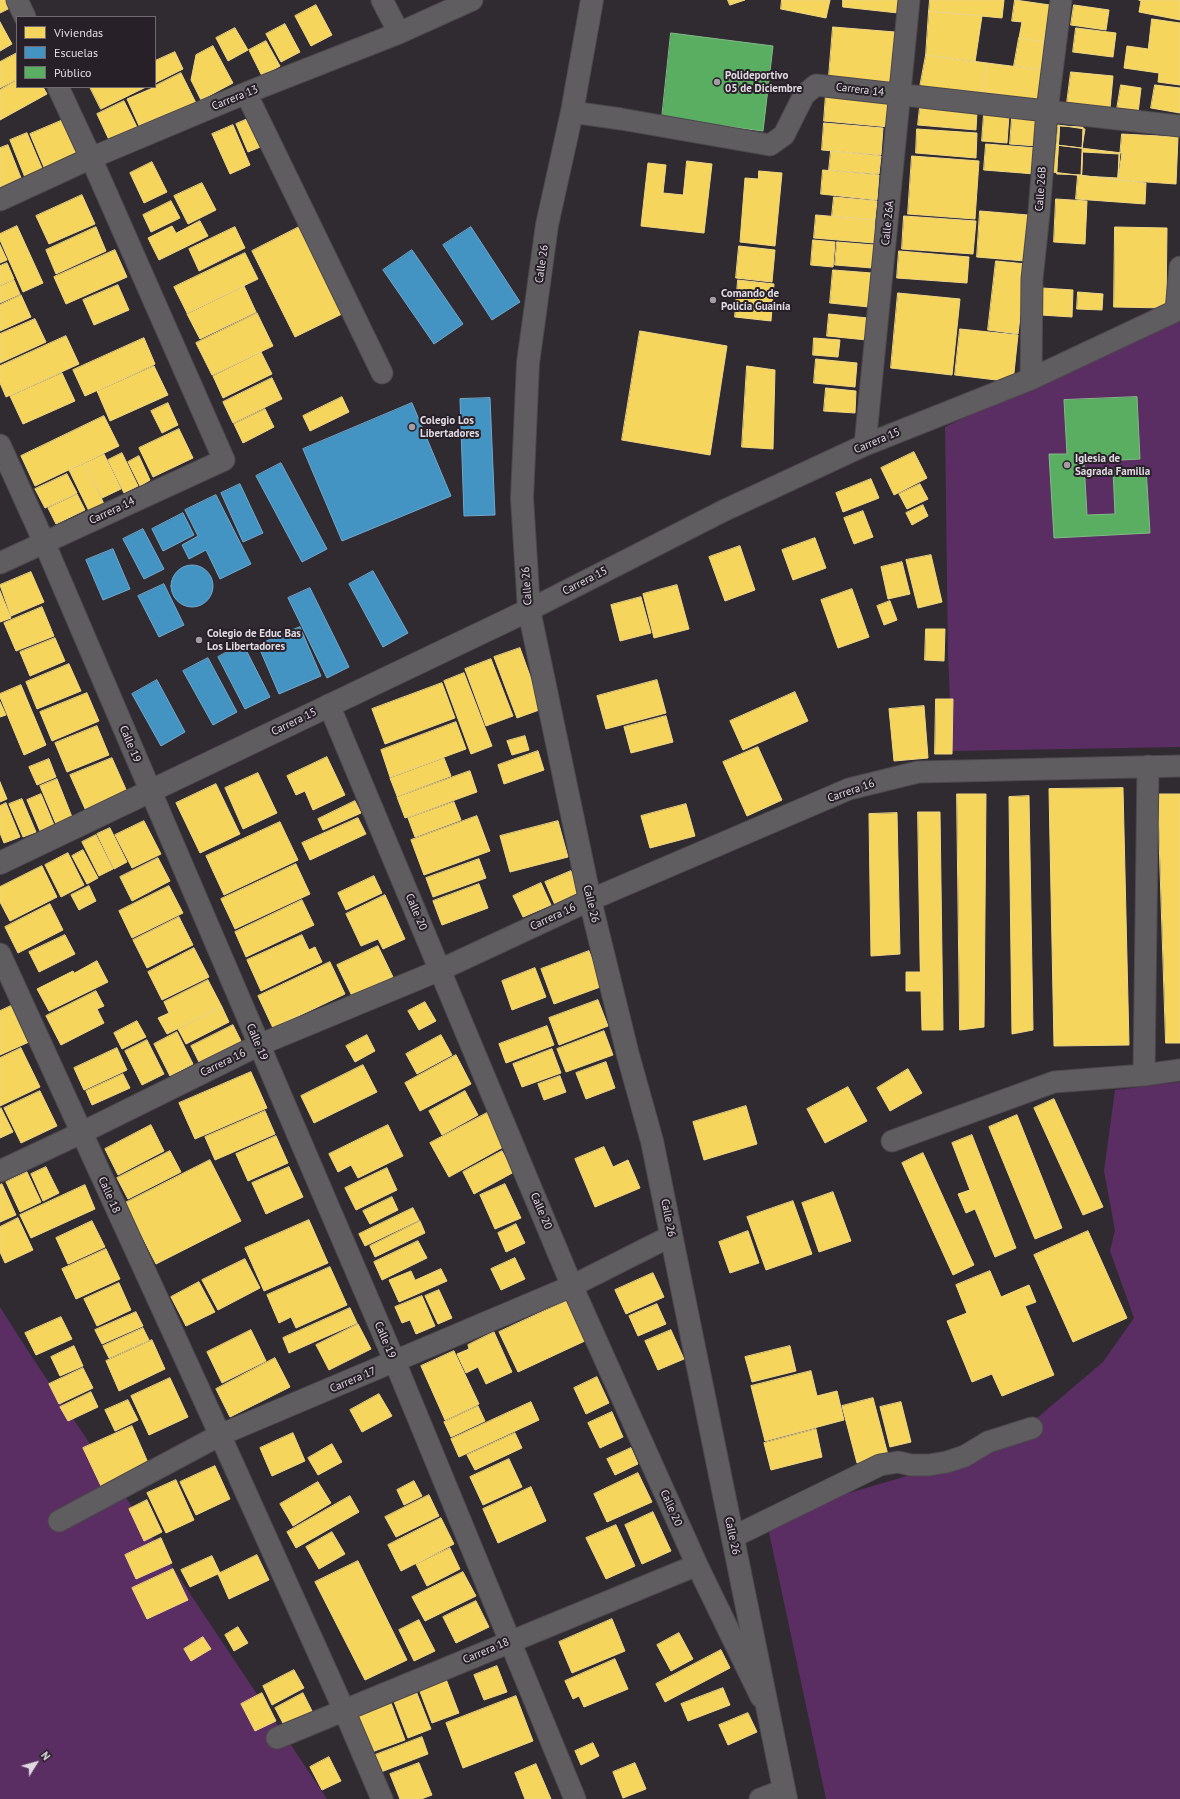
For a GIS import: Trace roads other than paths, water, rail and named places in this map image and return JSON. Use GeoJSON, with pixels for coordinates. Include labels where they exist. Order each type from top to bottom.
{"type":"FeatureCollection","features":[{"type":"Feature","properties":{"kind":"street"},"geometry":{"type":"LineString","coordinates":[[17,0],[25,16]]}},
{"type":"Feature","properties":{"kind":"street"},"geometry":{"type":"LineString","coordinates":[[382,0],[399,33]]}},
{"type":"Feature","properties":{"kind":"street","name":"Carrera 13"},"geometry":{"type":"LineString","coordinates":[[0,200],[91,158],[246,93],[399,33],[472,0]]}},
{"type":"Feature","properties":{"kind":"street","name":"Calle 26"},"geometry":{"type":"LineString","coordinates":[[592,0],[572,112],[548,225],[528,363],[522,498],[529,610],[590,900],[628,1055],[652,1141],[785,1795]]}},
{"type":"Feature","properties":{"kind":"street","name":"Calle 26A"},"geometry":{"type":"LineString","coordinates":[[865,445],[909,0]]}},
{"type":"Feature","properties":{"kind":"street","name":"Calle 26B"},"geometry":{"type":"LineString","coordinates":[[1031,379],[1032,279],[1040,213],[1047,111],[1061,0]]}},
{"type":"Feature","properties":{"kind":"street","name":"Carrera 14"},"geometry":{"type":"LineString","coordinates":[[572,112],[770,145],[784,135],[804,95],[816,85],[1180,126]]}},
{"type":"Feature","properties":{"kind":"street"},"geometry":{"type":"LineString","coordinates":[[58,88],[91,158]]}},
{"type":"Feature","properties":{"kind":"street"},"geometry":{"type":"LineString","coordinates":[[246,93],[382,373]]}},
{"type":"Feature","properties":{"kind":"street","name":"Carrera 14"},"geometry":{"type":"LineString","coordinates":[[0,563],[224,460],[91,158]]}},
{"type":"Feature","properties":{"kind":"street"},"geometry":{"type":"LineString","coordinates":[[1178,310],[1180,267]]}},
{"type":"Feature","properties":{"kind":"street","name":"Carrera 15"},"geometry":{"type":"LineString","coordinates":[[0,863],[529,610],[723,511],[865,445],[1031,379],[1178,310]]}},
{"type":"Feature","properties":{"kind":"street","name":"Calle 19"},"geometry":{"type":"LineString","coordinates":[[0,445],[44,542],[395,1362],[575,1799]]}},
{"type":"Feature","properties":{"kind":"street","name":"Calle 20"},"geometry":{"type":"LineString","coordinates":[[329,706],[572,1286],[697,1565],[768,1710]]}},
{"type":"Feature","properties":{"kind":"street"},"geometry":{"type":"LineString","coordinates":[[1144,1075],[1148,766]]}},
{"type":"Feature","properties":{"kind":"street","name":"Carrera 16"},"geometry":{"type":"LineString","coordinates":[[0,1171],[81,1133],[259,1045],[440,970],[590,900],[849,789],[918,772],[1180,766]]}},
{"type":"Feature","properties":{"kind":"street","name":"Calle 18"},"geometry":{"type":"LineString","coordinates":[[0,954],[220,1435],[344,1710],[382,1799]]}},
{"type":"Feature","properties":{"kind":"street"},"geometry":{"type":"LineString","coordinates":[[892,1141],[1054,1082],[1144,1075],[1180,1070]]}},
{"type":"Feature","properties":{"kind":"street","name":"Carrera 17"},"geometry":{"type":"LineString","coordinates":[[59,1521],[220,1435],[572,1286],[671,1236]]}},
{"type":"Feature","properties":{"kind":"street"},"geometry":{"type":"LineString","coordinates":[[733,1537],[880,1465],[898,1462],[910,1465],[947,1462],[965,1456],[988,1442],[1032,1428]]}},
{"type":"Feature","properties":{"kind":"street","name":"Carrera 18"},"geometry":{"type":"LineString","coordinates":[[277,1738],[697,1565]]}},
{"type":"Feature","properties":{"kind":"street"},"geometry":{"type":"LineString","coordinates":[[760,1799],[785,1795]]}},
{"type":"Feature","properties":{"kind":"place","name":"Polideportivo 05 de Diciembre"},"geometry":{"type":"Point","coordinates":[717,82]}},
{"type":"Feature","properties":{"kind":"place","name":"Comando de Policía Guainía"},"geometry":{"type":"Point","coordinates":[713,300]}},
{"type":"Feature","properties":{"kind":"place","name":"Colegio Los Libertadores"},"geometry":{"type":"Point","coordinates":[412,427]}},
{"type":"Feature","properties":{"kind":"place","name":"Iglesia de Sagrada Familia"},"geometry":{"type":"Point","coordinates":[1067,465]}},
{"type":"Feature","properties":{"kind":"place","name":"Colegio de Educ Bas Los Libertadores"},"geometry":{"type":"Point","coordinates":[199,640]}}]}
